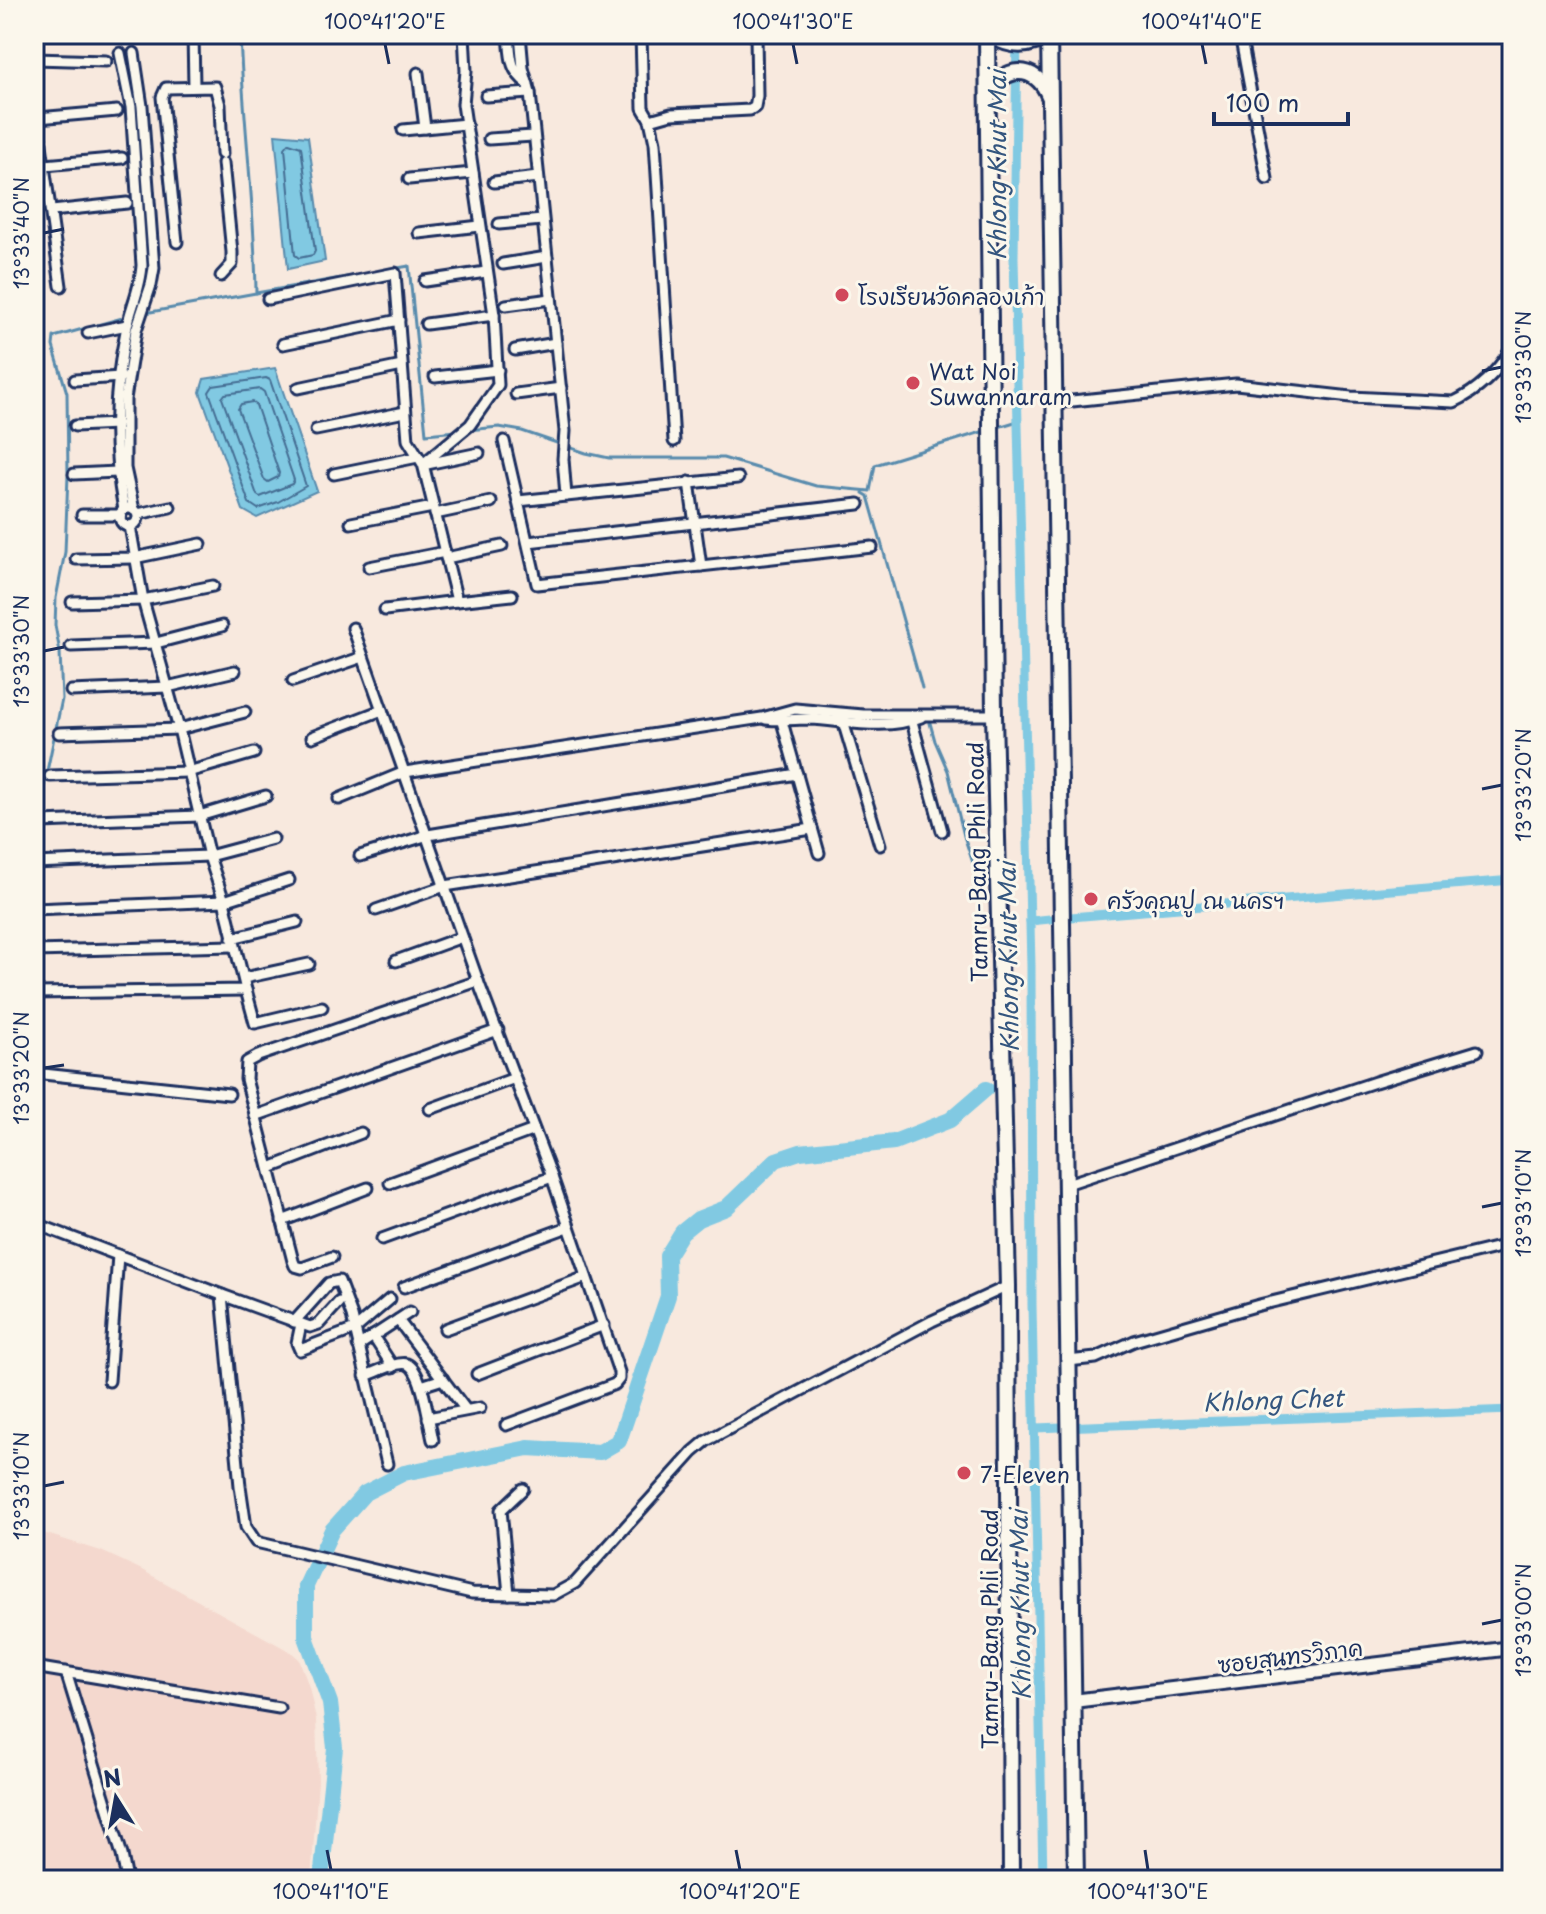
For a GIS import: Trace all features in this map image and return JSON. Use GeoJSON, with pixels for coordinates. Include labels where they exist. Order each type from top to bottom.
{"type":"FeatureCollection","features":[{"type":"Feature","properties":{"kind":"main road"},"geometry":{"type":"LineString","coordinates":[[1049,34],[1076,1880]]}},
{"type":"Feature","properties":{"kind":"main road","name":"Tamru-Bang Phli Road"},"geometry":{"type":"LineString","coordinates":[[992,36],[987,52],[987,97],[994,715],[1008,1286],[1011,1880]]}},
{"type":"Feature","properties":{"kind":"main road"},"geometry":{"type":"LineString","coordinates":[[992,36],[1013,44],[1035,39]]}},
{"type":"Feature","properties":{"kind":"main road"},"geometry":{"type":"LineString","coordinates":[[987,97],[998,79],[1015,72],[1032,76],[1045,86],[1049,96]]}},
{"type":"Feature","properties":{"kind":"street"},"geometry":{"type":"LineString","coordinates":[[193,34],[194,86]]}},
{"type":"Feature","properties":{"kind":"street"},"geometry":{"type":"LineString","coordinates":[[421,461],[451,443],[470,425],[498,385],[494,315],[463,104],[466,71],[464,34]]}},
{"type":"Feature","properties":{"kind":"street"},"geometry":{"type":"LineString","coordinates":[[509,34],[512,64],[517,76],[529,89]]}},
{"type":"Feature","properties":{"kind":"street"},"geometry":{"type":"LineString","coordinates":[[520,34],[523,68],[529,89],[561,388],[566,496]]}},
{"type":"Feature","properties":{"kind":"street"},"geometry":{"type":"LineString","coordinates":[[641,34],[643,108],[650,120],[655,143],[674,441]]}},
{"type":"Feature","properties":{"kind":"street"},"geometry":{"type":"LineString","coordinates":[[650,120],[671,114],[750,110],[755,107],[756,34]]}},
{"type":"Feature","properties":{"kind":"street"},"geometry":{"type":"LineString","coordinates":[[980,34],[987,52]]}},
{"type":"Feature","properties":{"kind":"street"},"geometry":{"type":"LineString","coordinates":[[1242,45],[1267,179]]}},
{"type":"Feature","properties":{"kind":"street"},"geometry":{"type":"LineString","coordinates":[[122,378],[153,276],[153,251],[140,156],[134,58],[121,58],[136,107]]}},
{"type":"Feature","properties":{"kind":"street"},"geometry":{"type":"LineString","coordinates":[[34,59],[106,61]]}},
{"type":"Feature","properties":{"kind":"street"},"geometry":{"type":"LineString","coordinates":[[418,73],[425,128]]}},
{"type":"Feature","properties":{"kind":"street"},"geometry":{"type":"LineString","coordinates":[[177,242],[162,97],[166,88],[215,87],[218,92],[232,252],[232,264],[221,276]]}},
{"type":"Feature","properties":{"kind":"street"},"geometry":{"type":"LineString","coordinates":[[486,96],[529,89]]}},
{"type":"Feature","properties":{"kind":"street"},"geometry":{"type":"LineString","coordinates":[[34,95],[61,286]]}},
{"type":"Feature","properties":{"kind":"street"},"geometry":{"type":"LineString","coordinates":[[38,118],[117,111]]}},
{"type":"Feature","properties":{"kind":"street"},"geometry":{"type":"LineString","coordinates":[[403,130],[466,124]]}},
{"type":"Feature","properties":{"kind":"street"},"geometry":{"type":"LineString","coordinates":[[489,139],[533,136]]}},
{"type":"Feature","properties":{"kind":"street"},"geometry":{"type":"LineString","coordinates":[[140,156],[138,207],[141,279],[127,324],[117,472],[129,512],[137,522],[130,526],[134,558],[209,856],[224,901],[255,1023],[322,1007]]}},
{"type":"Feature","properties":{"kind":"street"},"geometry":{"type":"LineString","coordinates":[[45,165],[122,158]]}},
{"type":"Feature","properties":{"kind":"street"},"geometry":{"type":"LineString","coordinates":[[409,179],[473,173]]}},
{"type":"Feature","properties":{"kind":"street"},"geometry":{"type":"LineString","coordinates":[[494,182],[538,177]]}},
{"type":"Feature","properties":{"kind":"street"},"geometry":{"type":"LineString","coordinates":[[52,211],[127,203]]}},
{"type":"Feature","properties":{"kind":"street"},"geometry":{"type":"LineString","coordinates":[[138,207],[149,206]]}},
{"type":"Feature","properties":{"kind":"street"},"geometry":{"type":"LineString","coordinates":[[499,224],[542,220]]}},
{"type":"Feature","properties":{"kind":"street"},"geometry":{"type":"LineString","coordinates":[[419,233],[480,226]]}},
{"type":"Feature","properties":{"kind":"street"},"geometry":{"type":"LineString","coordinates":[[141,252],[153,251]]}},
{"type":"Feature","properties":{"kind":"street"},"geometry":{"type":"LineString","coordinates":[[503,264],[547,257]]}},
{"type":"Feature","properties":{"kind":"street"},"geometry":{"type":"LineString","coordinates":[[425,281],[486,272]]}},
{"type":"Feature","properties":{"kind":"street"},"geometry":{"type":"LineString","coordinates":[[268,299],[395,273],[408,440],[421,461],[457,601]]}},
{"type":"Feature","properties":{"kind":"street"},"geometry":{"type":"LineString","coordinates":[[506,305],[551,299]]}},
{"type":"Feature","properties":{"kind":"street"},"geometry":{"type":"LineString","coordinates":[[426,324],[494,315]]}},
{"type":"Feature","properties":{"kind":"street"},"geometry":{"type":"LineString","coordinates":[[283,344],[399,320]]}},
{"type":"Feature","properties":{"kind":"street"},"geometry":{"type":"LineString","coordinates":[[88,333],[127,324]]}},
{"type":"Feature","properties":{"kind":"street"},"geometry":{"type":"LineString","coordinates":[[515,350],[556,343]]}},
{"type":"Feature","properties":{"kind":"street"},"geometry":{"type":"LineString","coordinates":[[1053,403],[1236,384],[1351,397],[1454,402],[1489,377],[1512,348]]}},
{"type":"Feature","properties":{"kind":"street"},"geometry":{"type":"LineString","coordinates":[[298,388],[402,366]]}},
{"type":"Feature","properties":{"kind":"street"},"geometry":{"type":"LineString","coordinates":[[435,377],[498,370]]}},
{"type":"Feature","properties":{"kind":"street"},"geometry":{"type":"LineString","coordinates":[[75,380],[122,378]]}},
{"type":"Feature","properties":{"kind":"street"},"geometry":{"type":"LineString","coordinates":[[516,394],[561,388]]}},
{"type":"Feature","properties":{"kind":"street"},"geometry":{"type":"LineString","coordinates":[[316,430],[405,412]]}},
{"type":"Feature","properties":{"kind":"street"},"geometry":{"type":"LineString","coordinates":[[75,426],[119,424]]}},
{"type":"Feature","properties":{"kind":"street"},"geometry":{"type":"LineString","coordinates":[[119,424],[129,512]]}},
{"type":"Feature","properties":{"kind":"street"},"geometry":{"type":"LineString","coordinates":[[504,441],[537,584],[872,547]]}},
{"type":"Feature","properties":{"kind":"street"},"geometry":{"type":"LineString","coordinates":[[334,474],[479,453]]}},
{"type":"Feature","properties":{"kind":"street"},"geometry":{"type":"LineString","coordinates":[[74,474],[117,472]]}},
{"type":"Feature","properties":{"kind":"street"},"geometry":{"type":"LineString","coordinates":[[518,501],[738,478]]}},
{"type":"Feature","properties":{"kind":"street"},"geometry":{"type":"LineString","coordinates":[[689,482],[701,566]]}},
{"type":"Feature","properties":{"kind":"street"},"geometry":{"type":"LineString","coordinates":[[351,523],[491,502]]}},
{"type":"Feature","properties":{"kind":"street"},"geometry":{"type":"LineString","coordinates":[[528,542],[859,504]]}},
{"type":"Feature","properties":{"kind":"street"},"geometry":{"type":"LineString","coordinates":[[82,515],[170,507]]}},
{"type":"Feature","properties":{"kind":"street"},"geometry":{"type":"LineString","coordinates":[[76,559],[134,558],[201,544]]}},
{"type":"Feature","properties":{"kind":"street"},"geometry":{"type":"LineString","coordinates":[[369,567],[502,546]]}},
{"type":"Feature","properties":{"kind":"street"},"geometry":{"type":"LineString","coordinates":[[72,602],[143,600],[213,586]]}},
{"type":"Feature","properties":{"kind":"street"},"geometry":{"type":"LineString","coordinates":[[385,610],[512,595]]}},
{"type":"Feature","properties":{"kind":"street"},"geometry":{"type":"LineString","coordinates":[[71,646],[156,643],[222,626]]}},
{"type":"Feature","properties":{"kind":"street"},"geometry":{"type":"LineString","coordinates":[[353,628],[462,937],[552,1177],[619,1372],[615,1384],[506,1425]]}},
{"type":"Feature","properties":{"kind":"street"},"geometry":{"type":"LineString","coordinates":[[293,681],[363,657]]}},
{"type":"Feature","properties":{"kind":"street"},"geometry":{"type":"LineString","coordinates":[[71,691],[167,687],[235,671]]}},
{"type":"Feature","properties":{"kind":"street"},"geometry":{"type":"LineString","coordinates":[[312,737],[382,710]]}},
{"type":"Feature","properties":{"kind":"street"},"geometry":{"type":"LineString","coordinates":[[59,733],[179,729],[245,712]]}},
{"type":"Feature","properties":{"kind":"street"},"geometry":{"type":"LineString","coordinates":[[339,799],[405,772],[762,718],[842,718],[870,725],[910,717],[994,715]]}},
{"type":"Feature","properties":{"kind":"street"},"geometry":{"type":"LineString","coordinates":[[780,717],[819,853]]}},
{"type":"Feature","properties":{"kind":"street"},"geometry":{"type":"LineString","coordinates":[[910,717],[942,831]]}},
{"type":"Feature","properties":{"kind":"street"},"geometry":{"type":"LineString","coordinates":[[842,718],[880,845]]}},
{"type":"Feature","properties":{"kind":"street"},"geometry":{"type":"LineString","coordinates":[[50,776],[188,772],[254,753]]}},
{"type":"Feature","properties":{"kind":"street"},"geometry":{"type":"LineString","coordinates":[[360,856],[428,835],[797,774]]}},
{"type":"Feature","properties":{"kind":"street"},"geometry":{"type":"LineString","coordinates":[[41,822],[199,816],[266,796]]}},
{"type":"Feature","properties":{"kind":"street"},"geometry":{"type":"LineString","coordinates":[[376,910],[445,886],[812,829]]}},
{"type":"Feature","properties":{"kind":"street"},"geometry":{"type":"LineString","coordinates":[[34,863],[209,856],[273,839]]}},
{"type":"Feature","properties":{"kind":"street"},"geometry":{"type":"LineString","coordinates":[[34,909],[224,901],[289,880]]}},
{"type":"Feature","properties":{"kind":"street"},"geometry":{"type":"LineString","coordinates":[[34,951],[233,942],[297,922]]}},
{"type":"Feature","properties":{"kind":"street"},"geometry":{"type":"LineString","coordinates":[[396,961],[462,937]]}},
{"type":"Feature","properties":{"kind":"street"},"geometry":{"type":"LineString","coordinates":[[244,978],[309,964]]}},
{"type":"Feature","properties":{"kind":"street"},"geometry":{"type":"LineString","coordinates":[[332,1257],[302,1268],[295,1266],[246,1079],[247,1062],[478,981]]}},
{"type":"Feature","properties":{"kind":"street"},"geometry":{"type":"LineString","coordinates":[[34,993],[246,990]]}},
{"type":"Feature","properties":{"kind":"street"},"geometry":{"type":"LineString","coordinates":[[255,1116],[498,1030]]}},
{"type":"Feature","properties":{"kind":"street"},"geometry":{"type":"LineString","coordinates":[[1064,1185],[1477,1051]]}},
{"type":"Feature","properties":{"kind":"street"},"geometry":{"type":"LineString","coordinates":[[34,1073],[229,1094]]}},
{"type":"Feature","properties":{"kind":"street"},"geometry":{"type":"LineString","coordinates":[[430,1109],[515,1078]]}},
{"type":"Feature","properties":{"kind":"street"},"geometry":{"type":"LineString","coordinates":[[390,1183],[534,1130]]}},
{"type":"Feature","properties":{"kind":"street"},"geometry":{"type":"LineString","coordinates":[[270,1168],[361,1133]]}},
{"type":"Feature","properties":{"kind":"street"},"geometry":{"type":"LineString","coordinates":[[382,1239],[552,1177]]}},
{"type":"Feature","properties":{"kind":"street"},"geometry":{"type":"LineString","coordinates":[[282,1221],[368,1188]]}},
{"type":"Feature","properties":{"kind":"street"},"geometry":{"type":"LineString","coordinates":[[34,1223],[297,1323],[315,1327],[339,1302]]}},
{"type":"Feature","properties":{"kind":"street"},"geometry":{"type":"LineString","coordinates":[[404,1287],[568,1227]]}},
{"type":"Feature","properties":{"kind":"street"},"geometry":{"type":"LineString","coordinates":[[1068,1361],[1096,1358],[1134,1341],[1259,1305],[1512,1244]]}},
{"type":"Feature","properties":{"kind":"street"},"geometry":{"type":"LineString","coordinates":[[109,1381],[118,1255]]}},
{"type":"Feature","properties":{"kind":"street"},"geometry":{"type":"LineString","coordinates":[[445,1329],[586,1277]]}},
{"type":"Feature","properties":{"kind":"street"},"geometry":{"type":"LineString","coordinates":[[387,1464],[355,1329],[336,1280],[329,1283],[297,1323],[300,1350],[355,1329],[390,1299]]}},
{"type":"Feature","properties":{"kind":"street"},"geometry":{"type":"LineString","coordinates":[[222,1295],[246,1527],[256,1542],[472,1593],[553,1595],[575,1583],[706,1441],[932,1321],[1008,1286]]}},
{"type":"Feature","properties":{"kind":"street"},"geometry":{"type":"LineString","coordinates":[[358,1346],[410,1312]]}},
{"type":"Feature","properties":{"kind":"street"},"geometry":{"type":"LineString","coordinates":[[398,1320],[466,1410]]}},
{"type":"Feature","properties":{"kind":"street"},"geometry":{"type":"LineString","coordinates":[[477,1374],[604,1325]]}},
{"type":"Feature","properties":{"kind":"street"},"geometry":{"type":"LineString","coordinates":[[373,1336],[393,1367]]}},
{"type":"Feature","properties":{"kind":"street"},"geometry":{"type":"LineString","coordinates":[[365,1376],[404,1363],[410,1366],[421,1386],[433,1440]]}},
{"type":"Feature","properties":{"kind":"street"},"geometry":{"type":"LineString","coordinates":[[421,1386],[443,1379]]}},
{"type":"Feature","properties":{"kind":"street"},"geometry":{"type":"LineString","coordinates":[[428,1418],[480,1408]]}},
{"type":"Feature","properties":{"kind":"street"},"geometry":{"type":"LineString","coordinates":[[509,1594],[501,1510],[523,1489]]}},
{"type":"Feature","properties":{"kind":"street","name":"ซอยสุนทรวิภาค"},"geometry":{"type":"LineString","coordinates":[[1073,1701],[1512,1648]]}},
{"type":"Feature","properties":{"kind":"street"},"geometry":{"type":"LineString","coordinates":[[34,1667],[279,1708]]}},
{"type":"Feature","properties":{"kind":"street"},"geometry":{"type":"LineString","coordinates":[[66,1672],[127,1880]]}},
{"type":"Feature","properties":{"kind":"shaded area"},"geometry":{"type":"Polygon","coordinates":[[[34,1530],[101,1551],[140,1569],[299,1659],[316,1719],[318,1781],[311,1880],[34,1880],[34,1530]]]}},
{"type":"Feature","properties":{"kind":"water"},"geometry":{"type":"Polygon","coordinates":[[[275,134],[308,137],[325,261],[288,269],[275,134]]]}},
{"type":"Feature","properties":{"kind":"water"},"geometry":{"type":"Polygon","coordinates":[[[275,368],[317,491],[257,518],[243,510],[200,392],[204,379],[275,368]]]}},
{"type":"Feature","properties":{"kind":"waterway"},"geometry":{"type":"LineString","coordinates":[[240,34],[256,293],[409,266],[426,434],[457,431]]}},
{"type":"Feature","properties":{"kind":"waterway","name":"Khlong Khut Mai"},"geometry":{"type":"LineString","coordinates":[[1017,34],[1014,258],[1031,966],[1032,1305],[1043,1880]]}},
{"type":"Feature","properties":{"kind":"waterway"},"geometry":{"type":"LineString","coordinates":[[145,313],[256,293]]}},
{"type":"Feature","properties":{"kind":"waterway"},"geometry":{"type":"LineString","coordinates":[[34,834],[62,699],[60,652],[55,625],[56,598],[65,552],[67,393],[53,346],[54,337],[126,317]]}},
{"type":"Feature","properties":{"kind":"waterway"},"geometry":{"type":"LineString","coordinates":[[995,428],[1018,421]]}},
{"type":"Feature","properties":{"kind":"waterway"},"geometry":{"type":"LineString","coordinates":[[468,430],[499,427],[522,431],[609,458],[723,458],[816,486],[870,491],[875,465],[988,430]]}},
{"type":"Feature","properties":{"kind":"waterway"},"geometry":{"type":"LineString","coordinates":[[863,493],[868,496],[922,688]]}},
{"type":"Feature","properties":{"kind":"waterway"},"geometry":{"type":"LineString","coordinates":[[930,723],[948,771],[964,836],[982,890]]}},
{"type":"Feature","properties":{"kind":"waterway"},"geometry":{"type":"LineString","coordinates":[[1071,917],[1512,880]]}},
{"type":"Feature","properties":{"kind":"waterway"},"geometry":{"type":"LineString","coordinates":[[1030,921],[1050,919]]}},
{"type":"Feature","properties":{"kind":"waterway"},"geometry":{"type":"LineString","coordinates":[[321,1880],[335,1748],[330,1703],[306,1637],[306,1586],[332,1530],[365,1493],[404,1473],[528,1448],[600,1452],[619,1441],[668,1296],[667,1256],[682,1232],[698,1219],[726,1208],[776,1160],[800,1152],[894,1142],[950,1120],[986,1089]]}},
{"type":"Feature","properties":{"kind":"waterway","name":"Khlong Chet"},"geometry":{"type":"LineString","coordinates":[[1035,1428],[1512,1410]]}},
{"type":"Feature","properties":{"kind":"place","name":"โรงเรียนวัดคลองเก้า"},"geometry":{"type":"Point","coordinates":[842,295]}},
{"type":"Feature","properties":{"kind":"place","name":"Wat Noi Suwannaram"},"geometry":{"type":"Point","coordinates":[913,383]}},
{"type":"Feature","properties":{"kind":"place","name":"ครัวคุณปู ณ นครฯ"},"geometry":{"type":"Point","coordinates":[1091,899]}},
{"type":"Feature","properties":{"kind":"place","name":"7-Eleven"},"geometry":{"type":"Point","coordinates":[964,1473]}}]}
